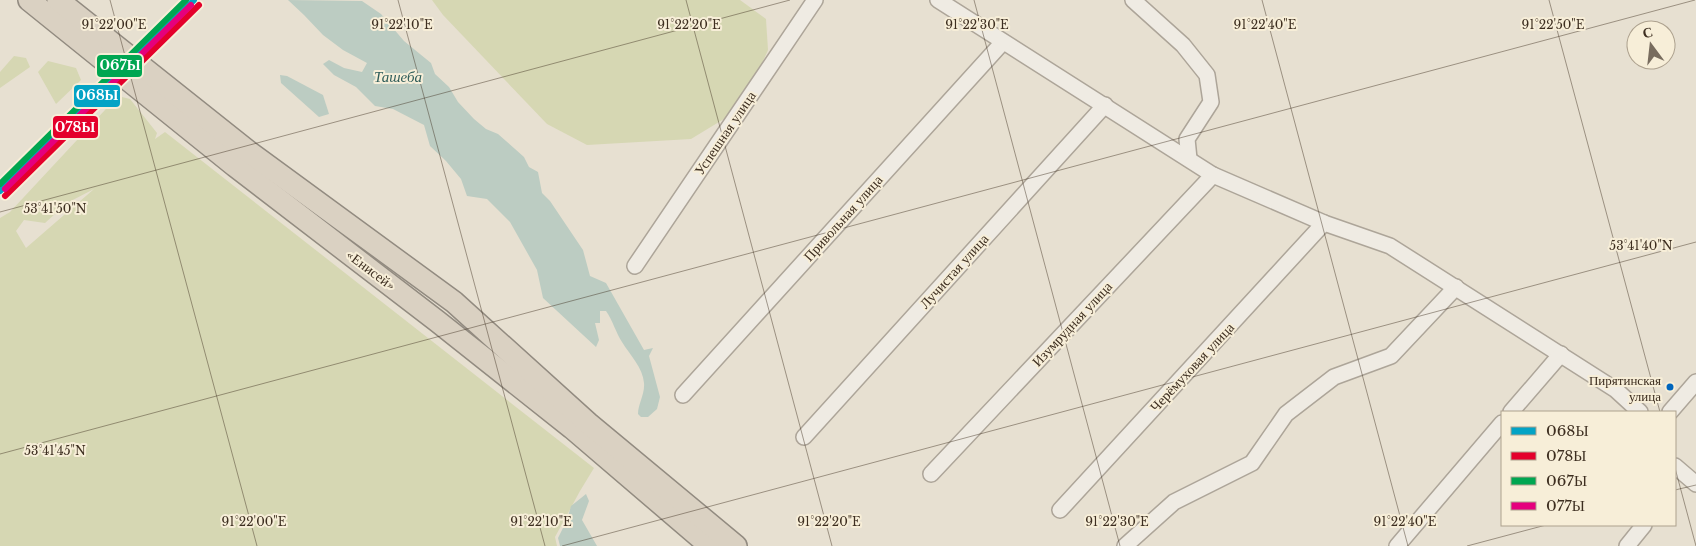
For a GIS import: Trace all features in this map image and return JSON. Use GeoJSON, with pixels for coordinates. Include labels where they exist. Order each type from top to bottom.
{"type":"FeatureCollection","features":[{"type":"Feature","properties":{"kind":"highway","name":"«Енисей»"},"geometry":{"type":"LineString","coordinates":[[29,0],[242,159],[454,302],[588,423],[736,546]]}},
{"type":"Feature","properties":{"kind":"highway","name":"«Енисей»"},"geometry":{"type":"LineString","coordinates":[[58,0],[242,159],[437,321],[572,428],[710,546]]}},
{"type":"Feature","properties":{"kind":"street","name":"Успешная улица"},"geometry":{"type":"LineString","coordinates":[[635,266],[815,0]]}},
{"type":"Feature","properties":{"kind":"street"},"geometry":{"type":"LineString","coordinates":[[938,0],[1213,175],[1324,223],[1390,246],[1616,390],[1639,411]]}},
{"type":"Feature","properties":{"kind":"street"},"geometry":{"type":"LineString","coordinates":[[1133,0],[1183,45],[1207,75],[1212,102],[1186,140],[1189,159]]}},
{"type":"Feature","properties":{"kind":"street","name":"Привольная улица"},"geometry":{"type":"LineString","coordinates":[[683,395],[1003,42]]}},
{"type":"Feature","properties":{"kind":"street","name":"Лучистая улица"},"geometry":{"type":"LineString","coordinates":[[804,437],[1105,105]]}},
{"type":"Feature","properties":{"kind":"street","name":"Изумрудная улица"},"geometry":{"type":"LineString","coordinates":[[931,474],[1213,175]]}},
{"type":"Feature","properties":{"kind":"street","name":"Черёмуховая улица"},"geometry":{"type":"LineString","coordinates":[[1060,510],[1324,223]]}},
{"type":"Feature","properties":{"kind":"street"},"geometry":{"type":"LineString","coordinates":[[1125,546],[1174,502],[1252,463],[1286,414],[1334,377],[1391,356],[1456,287]]}},
{"type":"Feature","properties":{"kind":"street"},"geometry":{"type":"LineString","coordinates":[[1512,411],[1561,354]]}},
{"type":"Feature","properties":{"kind":"street"},"geometry":{"type":"LineString","coordinates":[[1671,411],[1696,382]]}},
{"type":"Feature","properties":{"kind":"street"},"geometry":{"type":"LineString","coordinates":[[1397,546],[1501,424]]}},
{"type":"Feature","properties":{"kind":"street"},"geometry":{"type":"LineString","coordinates":[[1676,467],[1696,484]]}},
{"type":"Feature","properties":{"kind":"street"},"geometry":{"type":"LineString","coordinates":[[1627,546],[1643,526]]}},
{"type":"Feature","properties":{"kind":"green space"},"geometry":{"type":"Polygon","coordinates":[[[432,0],[740,0],[766,19],[768,50],[742,108],[691,139],[587,145],[547,124],[443,15],[432,0]]]}},
{"type":"Feature","properties":{"kind":"green space"},"geometry":{"type":"Polygon","coordinates":[[[14,56],[26,58],[30,67],[0,88],[0,72],[14,56]]]}},
{"type":"Feature","properties":{"kind":"green space"},"geometry":{"type":"Polygon","coordinates":[[[48,61],[76,68],[81,80],[56,104],[38,72],[48,61]]]}},
{"type":"Feature","properties":{"kind":"green space"},"geometry":{"type":"Polygon","coordinates":[[[118,96],[130,99],[157,133],[155,139],[165,132],[594,468],[555,537],[557,546],[0,546],[0,218],[10,212],[118,96]],[[94,189],[67,203],[45,223],[24,220],[16,231],[26,248],[94,189]]]}},
{"type":"Feature","properties":{"kind":"water","name":"Ташеба"},"geometry":{"type":"Polygon","coordinates":[[[288,0],[362,1],[381,14],[404,41],[431,63],[435,74],[449,87],[458,102],[474,119],[486,129],[498,134],[524,157],[529,167],[538,172],[542,193],[550,201],[583,250],[590,276],[606,283],[644,350],[653,348],[649,356],[660,397],[657,409],[648,417],[641,417],[638,414],[643,395],[643,377],[606,311],[600,311],[600,323],[595,323],[599,340],[596,347],[543,298],[537,270],[510,222],[487,199],[467,196],[461,179],[430,146],[424,125],[393,109],[375,106],[356,87],[334,75],[323,64],[329,60],[344,68],[362,72],[367,63],[343,50],[323,35],[288,0]]]}},
{"type":"Feature","properties":{"kind":"water"},"geometry":{"type":"Polygon","coordinates":[[[280,75],[287,76],[323,95],[329,114],[319,117],[281,83],[280,75]]]}},
{"type":"Feature","properties":{"kind":"water"},"geometry":{"type":"Polygon","coordinates":[[[586,494],[589,501],[582,520],[597,546],[560,546],[558,538],[567,520],[571,506],[586,494]]]}},
{"type":"Feature","properties":{"kind":"transit line","name":"067Ы"},"geometry":{"type":"LineString","coordinates":[[0,184],[186,0]]}},
{"type":"Feature","properties":{"kind":"transit line","name":"068Ы"},"geometry":{"type":"LineString","coordinates":[[0,191],[194,0]]}},
{"type":"Feature","properties":{"kind":"transit line","name":"077Ы"},"geometry":{"type":"LineString","coordinates":[[5,189],[191,5]]}},
{"type":"Feature","properties":{"kind":"transit line","name":"078Ы"},"geometry":{"type":"LineString","coordinates":[[5,196],[199,5]]}},
{"type":"Feature","properties":{"kind":"place","name":"Пирятинская улица"},"geometry":{"type":"Point","coordinates":[1670,387]}}]}
